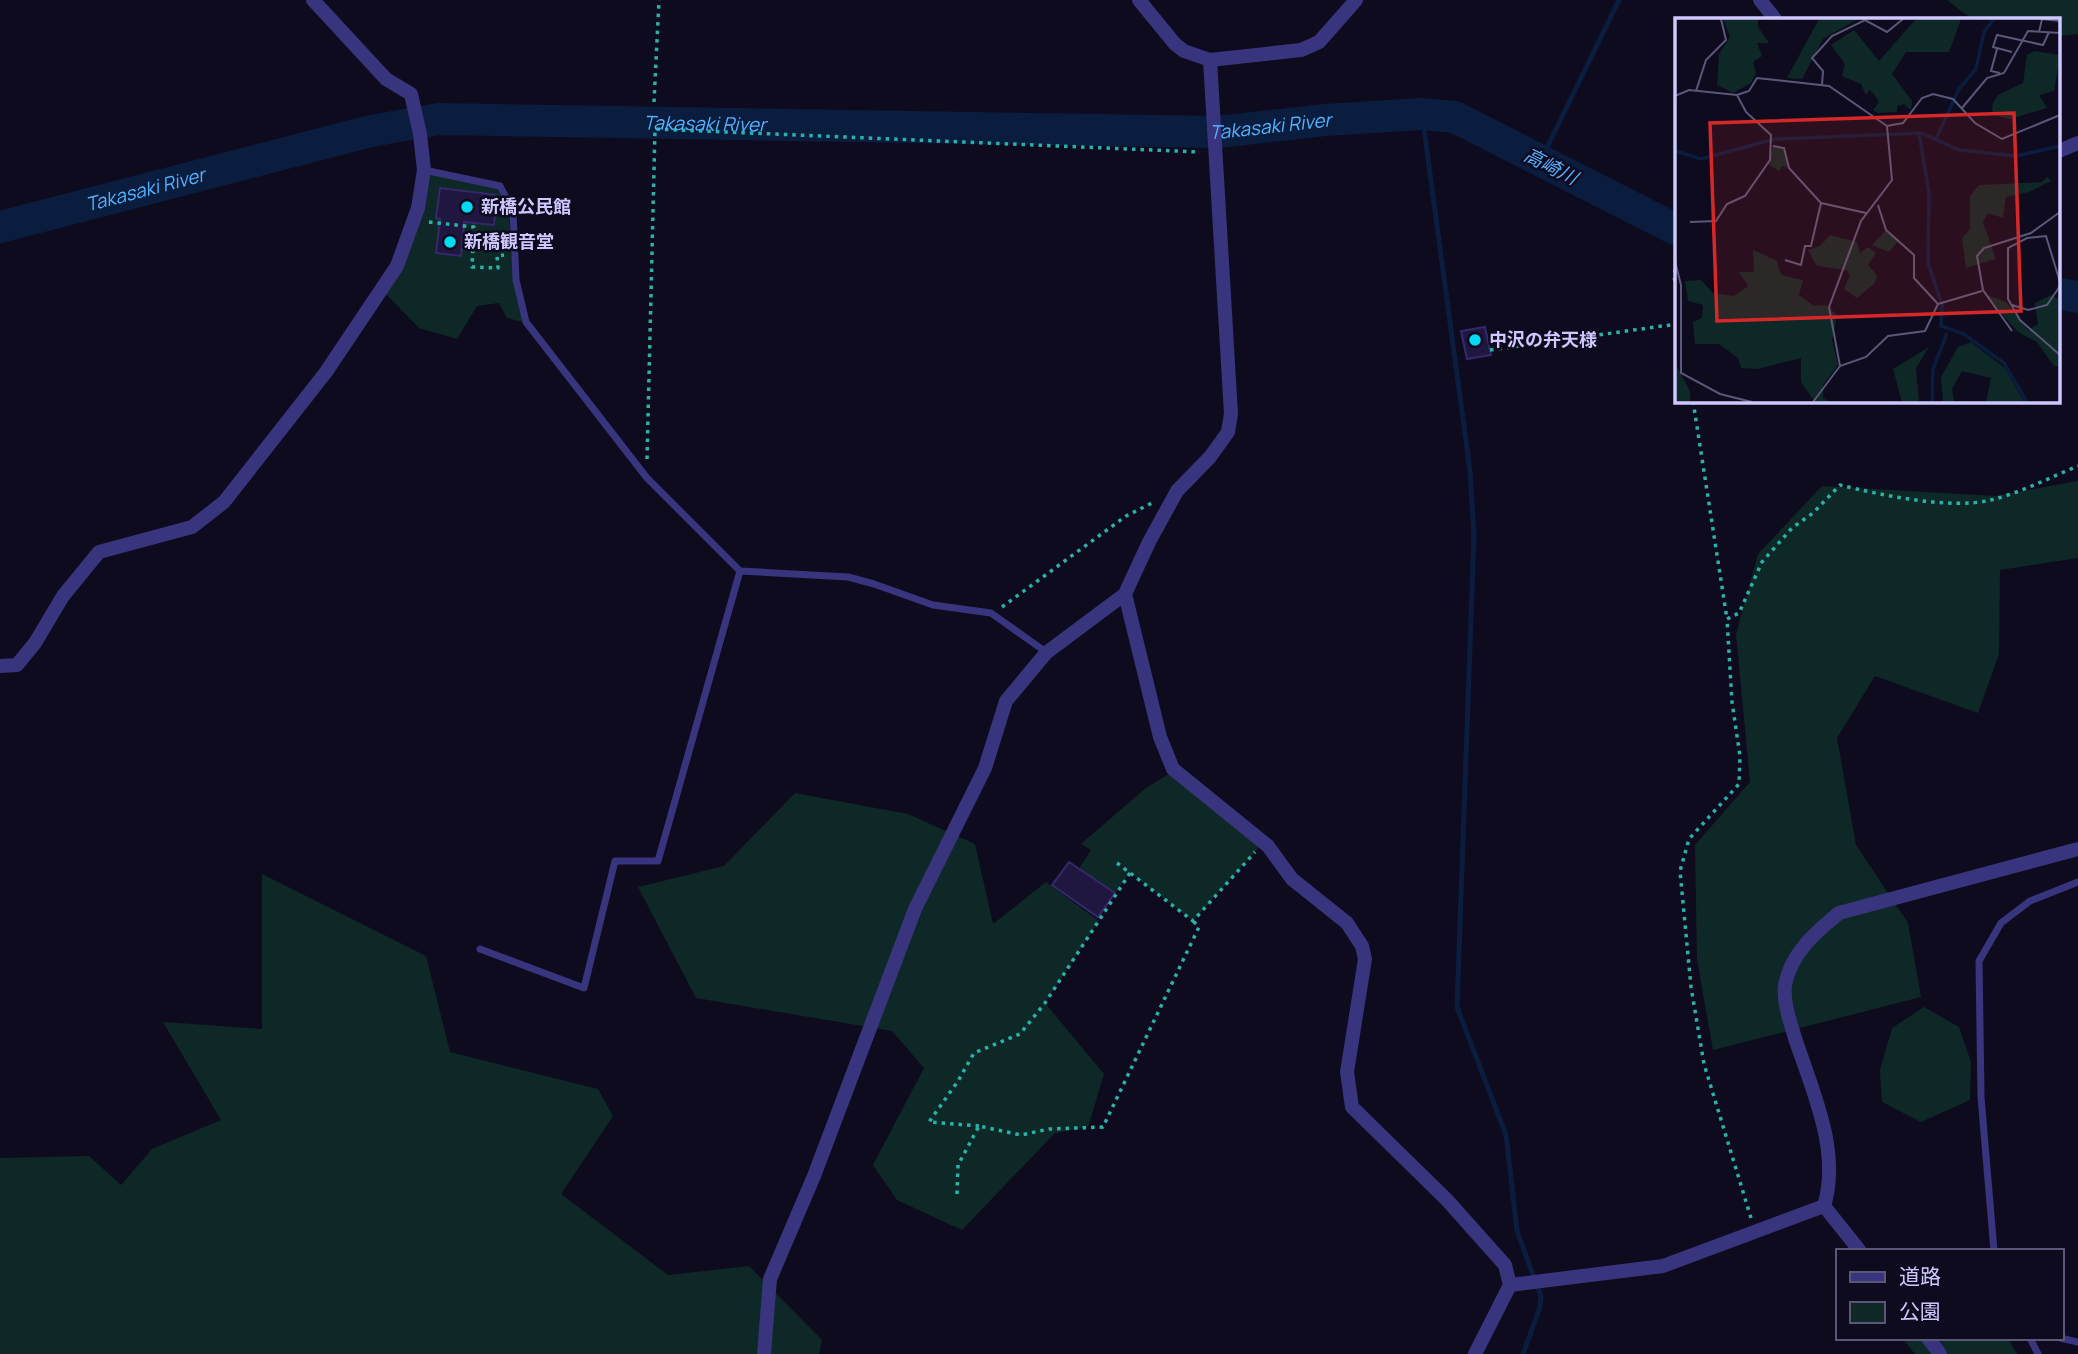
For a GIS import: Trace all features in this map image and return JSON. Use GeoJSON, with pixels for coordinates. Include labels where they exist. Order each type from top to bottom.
{"type":"FeatureCollection","features":[{"type":"Feature","properties":{"kind":"street"},"geometry":{"type":"LineString","coordinates":[[0,666],[17,665],[35,643],[63,596],[99,552],[192,527],[224,502],[333,361],[397,266],[414,219],[424,170],[420,134],[411,94],[386,79],[313,0]]}},
{"type":"Feature","properties":{"kind":"street"},"geometry":{"type":"LineString","coordinates":[[1139,0],[1175,44],[1184,51],[1209,60],[1301,50],[1319,42],[1356,0]]}},
{"type":"Feature","properties":{"kind":"street"},"geometry":{"type":"LineString","coordinates":[[1760,0],[1774,18]]}},
{"type":"Feature","properties":{"kind":"street"},"geometry":{"type":"LineString","coordinates":[[764,1354],[770,1279],[814,1175],[915,909],[985,768],[1006,701],[1046,653],[1125,594],[1177,491],[1210,457],[1228,432],[1231,414],[1209,60]]}},
{"type":"Feature","properties":{"kind":"street"},"geometry":{"type":"LineString","coordinates":[[2060,151],[2078,143]]}},
{"type":"Feature","properties":{"kind":"street"},"geometry":{"type":"LineString","coordinates":[[1125,594],[1160,737],[1173,769],[1263,842],[1292,879],[1346,923],[1362,946],[1365,959],[1347,1072],[1353,1107],[1447,1200],[1505,1265],[1510,1285],[1475,1354]]}},
{"type":"Feature","properties":{"kind":"street"},"geometry":{"type":"LineString","coordinates":[[1824,1206],[1829,1189],[1829,1155],[1820,1117],[1786,1010],[1785,985],[1808,938],[1839,913],[2078,849]]}},
{"type":"Feature","properties":{"kind":"street"},"geometry":{"type":"LineString","coordinates":[[1510,1285],[1663,1266],[1824,1206]]}},
{"type":"Feature","properties":{"kind":"street"},"geometry":{"type":"LineString","coordinates":[[1824,1206],[1858,1249]]}},
{"type":"Feature","properties":{"kind":"lane"},"geometry":{"type":"LineString","coordinates":[[424,170],[500,186],[513,211],[516,280],[526,322],[647,478],[740,571],[848,578],[874,584],[933,605],[991,613],[1046,653]]}},
{"type":"Feature","properties":{"kind":"lane"},"geometry":{"type":"LineString","coordinates":[[480,949],[584,989],[615,861],[658,861],[740,571]]}},
{"type":"Feature","properties":{"kind":"lane"},"geometry":{"type":"LineString","coordinates":[[1994,1249],[1982,1111],[1979,961],[2001,923],[2030,901],[2078,881]]}},
{"type":"Feature","properties":{"kind":"path"},"geometry":{"type":"LineString","coordinates":[[654,102],[659,0]]}},
{"type":"Feature","properties":{"kind":"path"},"geometry":{"type":"LineString","coordinates":[[647,478],[655,129],[1215,153]]}},
{"type":"Feature","properties":{"kind":"path"},"geometry":{"type":"LineString","coordinates":[[414,219],[474,227],[472,267],[498,268],[497,256],[515,254]]}},
{"type":"Feature","properties":{"kind":"path"},"geometry":{"type":"LineString","coordinates":[[1490,350],[1675,324]]}},
{"type":"Feature","properties":{"kind":"path"},"geometry":{"type":"LineString","coordinates":[[1693,402],[1727,619],[1732,702],[1740,756],[1739,784],[1689,839],[1680,870],[1691,987],[1704,1063],[1756,1233]]}},
{"type":"Feature","properties":{"kind":"path"},"geometry":{"type":"LineString","coordinates":[[1727,619],[1739,613],[1762,562],[1792,528],[1813,513],[1840,485],[1896,498],[1960,502],[1991,500],[2078,466]]}},
{"type":"Feature","properties":{"kind":"path"},"geometry":{"type":"LineString","coordinates":[[991,613],[1023,594],[1126,516],[1177,491]]}},
{"type":"Feature","properties":{"kind":"path"},"geometry":{"type":"LineString","coordinates":[[1193,921],[1263,842]]}},
{"type":"Feature","properties":{"kind":"path"},"geometry":{"type":"LineString","coordinates":[[1117,863],[1193,921],[1199,927],[1103,1127],[1049,1129],[1021,1135],[979,1126],[929,1122],[974,1053],[1020,1034],[1029,1024],[1130,873]]}},
{"type":"Feature","properties":{"kind":"path"},"geometry":{"type":"LineString","coordinates":[[957,1194],[958,1165],[979,1126]]}},
{"type":"Feature","properties":{"kind":"green space"},"geometry":{"type":"Polygon","coordinates":[[[1947,0],[2078,0],[2078,34],[2060,36],[2060,18],[1968,16],[1947,0]]]}},
{"type":"Feature","properties":{"kind":"green space"},"geometry":{"type":"Polygon","coordinates":[[[427,173],[498,188],[509,211],[513,278],[523,322],[507,318],[499,303],[477,306],[457,339],[419,328],[384,292],[427,173]]]}},
{"type":"Feature","properties":{"kind":"green space"},"geometry":{"type":"Polygon","coordinates":[[[2078,481],[2078,558],[2000,570],[1999,654],[1978,713],[1875,676],[1837,738],[1856,845],[1908,923],[1921,997],[1713,1050],[1697,959],[1695,845],[1750,782],[1736,634],[1758,554],[1822,486],[1995,496],[2078,481]]]}},
{"type":"Feature","properties":{"kind":"green space"},"geometry":{"type":"Polygon","coordinates":[[[1172,772],[1263,843],[1193,921],[1130,873],[1115,893],[1078,870],[1091,850],[1081,844],[1146,788],[1172,772]]]}},
{"type":"Feature","properties":{"kind":"green space"},"geometry":{"type":"Polygon","coordinates":[[[795,793],[908,814],[975,844],[993,924],[1046,882],[1099,921],[1045,1003],[1104,1074],[1088,1127],[1055,1133],[962,1230],[897,1200],[873,1165],[924,1068],[892,1031],[696,998],[638,887],[724,866],[795,793]]]}},
{"type":"Feature","properties":{"kind":"green space"},"geometry":{"type":"Polygon","coordinates":[[[262,874],[426,956],[450,1052],[598,1089],[613,1116],[561,1194],[668,1275],[749,1266],[822,1340],[819,1354],[0,1354],[0,1158],[89,1156],[121,1185],[152,1149],[221,1120],[163,1022],[262,1029],[262,874]]]}},
{"type":"Feature","properties":{"kind":"green space"},"geometry":{"type":"Polygon","coordinates":[[[1924,1007],[1959,1027],[1971,1062],[1970,1100],[1921,1122],[1882,1102],[1880,1070],[1892,1028],[1924,1007]]]}},
{"type":"Feature","properties":{"kind":"green space"},"geometry":{"type":"Polygon","coordinates":[[[1904,1340],[2009,1340],[2017,1354],[1915,1354],[1904,1340]]]}},
{"type":"Feature","properties":{"kind":"building","name":"新橋公民館"},"geometry":{"type":"Polygon","coordinates":[[[440,188],[497,195],[494,225],[464,222],[461,256],[436,253],[440,219],[436,218],[440,188]]]}},
{"type":"Feature","properties":{"kind":"building","name":"中沢の弁天様"},"geometry":{"type":"Polygon","coordinates":[[[1485,327],[1491,355],[1467,359],[1461,331],[1485,327]]]}},
{"type":"Feature","properties":{"kind":"building"},"geometry":{"type":"Polygon","coordinates":[[[1069,862],[1115,893],[1098,917],[1052,885],[1069,862]]]}},
{"type":"Feature","properties":{"kind":"waterway"},"geometry":{"type":"LineString","coordinates":[[1541,160],[1619,0]]}},
{"type":"Feature","properties":{"kind":"waterway"},"geometry":{"type":"LineString","coordinates":[[1422,114],[1470,471],[1474,535],[1457,1007],[1506,1135],[1517,1231],[1541,1296],[1540,1307],[1523,1354]]}},
{"type":"Feature","properties":{"kind":"waterway","name":"Takasaki River"},"geometry":{"type":"LineString","coordinates":[[0,227],[371,131],[439,119],[1218,132],[1325,120],[1422,114],[1455,117],[1675,229]]}},
{"type":"Feature","properties":{"kind":"waterway","name":"高崎川"},"geometry":{"type":"LineString","coordinates":[[2060,294],[2078,297]]}},
{"type":"Feature","properties":{"kind":"place","name":"新橋公民館"},"geometry":{"type":"Point","coordinates":[467,207]}},
{"type":"Feature","properties":{"kind":"place","name":"新橋観音堂"},"geometry":{"type":"Point","coordinates":[450,242]}},
{"type":"Feature","properties":{"kind":"place","name":"中沢の弁天様"},"geometry":{"type":"Point","coordinates":[1475,340]}}]}
